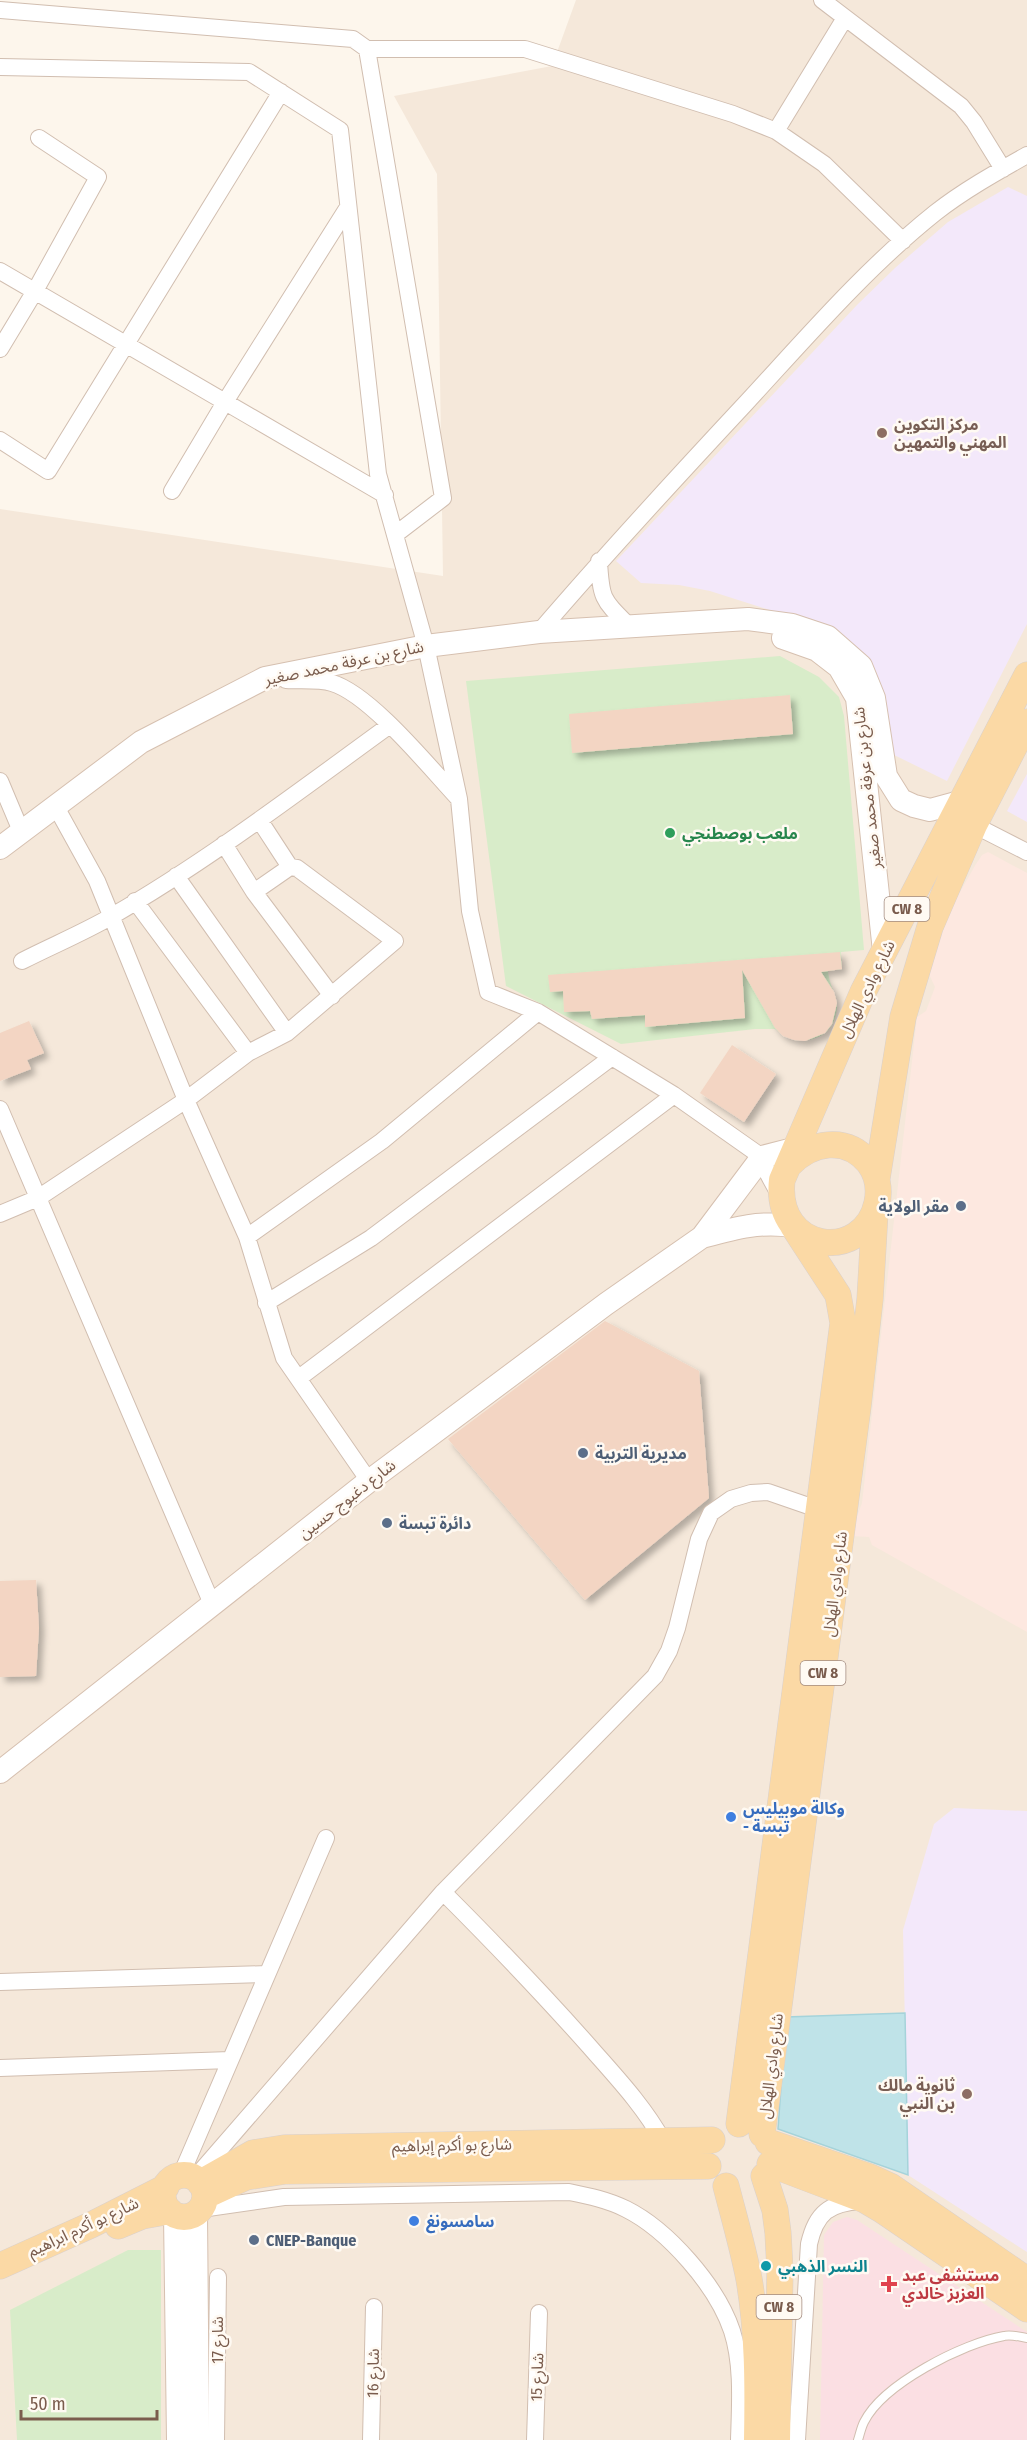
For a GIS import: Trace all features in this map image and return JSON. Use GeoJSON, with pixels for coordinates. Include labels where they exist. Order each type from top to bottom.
{"type":"FeatureCollection","features":[{"type":"Feature","properties":{"kind":"main road","name":"شارع وادي الهلال"},"geometry":{"type":"LineString","coordinates":[[800,1153],[863,992],[1027,675]]}},
{"type":"Feature","properties":{"kind":"main road","name":"شارع وادي الهلال"},"geometry":{"type":"LineString","coordinates":[[877,1178],[903,1017],[930,927],[974,825],[1027,722]]}},
{"type":"Feature","properties":{"kind":"main road"},"geometry":{"type":"LineString","coordinates":[[837,1145],[859,1153],[870,1164],[877,1178],[879,1195],[875,1212],[867,1226],[854,1236],[838,1242],[822,1242],[806,1236],[793,1227],[784,1213],[780,1197],[782,1180],[800,1153],[837,1145]]}},
{"type":"Feature","properties":{"kind":"main road","name":"شارع وادي الهلال"},"geometry":{"type":"LineString","coordinates":[[777,2440],[779,2252],[766,2154],[868,1311],[875,1212]]}},
{"type":"Feature","properties":{"kind":"main road","name":"شارع وادي الهلال"},"geometry":{"type":"LineString","coordinates":[[739,2124],[833,1402],[842,1315],[837,1295],[793,1227]]}},
{"type":"Feature","properties":{"kind":"main road"},"geometry":{"type":"LineString","coordinates":[[766,2154],[747,2188],[726,2186],[712,2174],[708,2166],[708,2148],[719,2132],[728,2126],[747,2125],[766,2154],[882,2210],[1027,2309]]}},
{"type":"Feature","properties":{"kind":"main road","name":"شارع بو أكرم إبراهيم"},"geometry":{"type":"LineString","coordinates":[[188,2196],[254,2152],[284,2148],[712,2140]]}},
{"type":"Feature","properties":{"kind":"main road"},"geometry":{"type":"LineString","coordinates":[[766,2154],[870,2177],[890,2186],[1027,2280]]}},
{"type":"Feature","properties":{"kind":"main road","name":"شارع بو أكرم إبراهيم"},"geometry":{"type":"LineString","coordinates":[[188,2196],[246,2177],[285,2171],[708,2166]]}},
{"type":"Feature","properties":{"kind":"main road","name":"CW 8"},"geometry":{"type":"LineString","coordinates":[[726,2186],[742,2244],[749,2282],[756,2351],[757,2393],[745,2438]]}},
{"type":"Feature","properties":{"kind":"main road","name":"شارع بو أكرم ابراهيم"},"geometry":{"type":"LineString","coordinates":[[0,2266],[91,2225],[188,2196]]}},
{"type":"Feature","properties":{"kind":"main road","name":"شارع بو أكرم ابراهيم"},"geometry":{"type":"LineString","coordinates":[[0,2278],[188,2196]]}},
{"type":"Feature","properties":{"kind":"street"},"geometry":{"type":"LineString","coordinates":[[822,0],[961,106],[974,122],[1002,169]]}},
{"type":"Feature","properties":{"kind":"street"},"geometry":{"type":"LineString","coordinates":[[0,10],[353,39],[367,49],[525,50],[733,114],[776,131],[824,164],[903,241]]}},
{"type":"Feature","properties":{"kind":"street"},"geometry":{"type":"LineString","coordinates":[[776,131],[845,18]]}},
{"type":"Feature","properties":{"kind":"street"},"geometry":{"type":"LineString","coordinates":[[367,49],[443,498],[396,534]]}},
{"type":"Feature","properties":{"kind":"street"},"geometry":{"type":"LineString","coordinates":[[0,67],[249,72],[340,130],[378,474],[426,646],[459,799],[470,911],[488,992],[537,1012],[674,1095],[762,1157],[780,1197]]}},
{"type":"Feature","properties":{"kind":"street"},"geometry":{"type":"LineString","coordinates":[[0,440],[48,471],[281,92]]}},
{"type":"Feature","properties":{"kind":"street"},"geometry":{"type":"LineString","coordinates":[[0,349],[98,177],[39,138]]}},
{"type":"Feature","properties":{"kind":"street"},"geometry":{"type":"LineString","coordinates":[[538,632],[599,561],[835,307],[903,241],[936,213],[1027,155]]}},
{"type":"Feature","properties":{"kind":"street"},"geometry":{"type":"LineString","coordinates":[[172,491],[225,402],[348,207]]}},
{"type":"Feature","properties":{"kind":"street"},"geometry":{"type":"LineString","coordinates":[[0,271],[385,495]]}},
{"type":"Feature","properties":{"kind":"street"},"geometry":{"type":"LineString","coordinates":[[599,561],[601,590],[608,604],[629,626]]}},
{"type":"Feature","properties":{"kind":"street","name":"شارع بن عرفة محمد صغير"},"geometry":{"type":"LineString","coordinates":[[0,848],[141,742],[264,678],[426,646],[538,632],[748,619],[792,625],[828,638],[861,666],[874,698],[886,776],[901,800],[930,810],[963,801]]}},
{"type":"Feature","properties":{"kind":"street","name":"شارع بن عرفة محمد صغير"},"geometry":{"type":"LineString","coordinates":[[629,626],[786,638],[817,650],[839,667],[857,698],[884,951]]}},
{"type":"Feature","properties":{"kind":"street"},"geometry":{"type":"LineString","coordinates":[[264,678],[333,683],[360,699],[390,725],[459,799]]}},
{"type":"Feature","properties":{"kind":"street"},"geometry":{"type":"LineString","coordinates":[[22,961],[112,916],[176,876],[260,821],[390,725]]}},
{"type":"Feature","properties":{"kind":"street"},"geometry":{"type":"LineString","coordinates":[[0,781],[21,831]]}},
{"type":"Feature","properties":{"kind":"street"},"geometry":{"type":"LineString","coordinates":[[55,805],[97,881],[186,1100],[247,1237],[284,1358],[369,1481]]}},
{"type":"Feature","properties":{"kind":"street"},"geometry":{"type":"LineString","coordinates":[[260,821],[290,867]]}},
{"type":"Feature","properties":{"kind":"street"},"geometry":{"type":"LineString","coordinates":[[974,825],[1027,852]]}},
{"type":"Feature","properties":{"kind":"street"},"geometry":{"type":"LineString","coordinates":[[224,844],[254,892],[332,996]]}},
{"type":"Feature","properties":{"kind":"street"},"geometry":{"type":"LineString","coordinates":[[0,1214],[38,1198],[186,1100],[248,1053],[287,1033],[395,941],[297,868],[290,867],[254,892]]}},
{"type":"Feature","properties":{"kind":"street"},"geometry":{"type":"LineString","coordinates":[[176,876],[287,1033]]}},
{"type":"Feature","properties":{"kind":"street"},"geometry":{"type":"LineString","coordinates":[[135,900],[248,1053]]}},
{"type":"Feature","properties":{"kind":"street"},"geometry":{"type":"LineString","coordinates":[[247,1237],[382,1141],[537,1012]]}},
{"type":"Feature","properties":{"kind":"street"},"geometry":{"type":"LineString","coordinates":[[266,1303],[372,1238],[612,1057]]}},
{"type":"Feature","properties":{"kind":"street"},"geometry":{"type":"LineString","coordinates":[[298,1378],[674,1095]]}},
{"type":"Feature","properties":{"kind":"street"},"geometry":{"type":"LineString","coordinates":[[0,1110],[212,1604]]}},
{"type":"Feature","properties":{"kind":"street"},"geometry":{"type":"LineString","coordinates":[[702,1237],[762,1157],[800,1153]]}},
{"type":"Feature","properties":{"kind":"street"},"geometry":{"type":"LineString","coordinates":[[702,1237],[744,1225],[770,1223],[793,1227]]}},
{"type":"Feature","properties":{"kind":"street","name":"شارع دغبوج حسين"},"geometry":{"type":"LineString","coordinates":[[0,1772],[369,1481],[606,1304],[702,1237]]}},
{"type":"Feature","properties":{"kind":"street"},"geometry":{"type":"LineString","coordinates":[[198,2440],[188,2196],[443,1892],[655,1676],[669,1651],[699,1539],[711,1513],[730,1499],[751,1493],[768,1492],[843,1518]]}},
{"type":"Feature","properties":{"kind":"street"},"geometry":{"type":"LineString","coordinates":[[178,2440],[188,2196],[230,2060],[326,1838]]}},
{"type":"Feature","properties":{"kind":"street"},"geometry":{"type":"LineString","coordinates":[[443,1892],[547,1997],[633,2094],[663,2141]]}},
{"type":"Feature","properties":{"kind":"street"},"geometry":{"type":"LineString","coordinates":[[0,1982],[267,1974]]}},
{"type":"Feature","properties":{"kind":"street"},"geometry":{"type":"LineString","coordinates":[[0,2068],[230,2060]]}},
{"type":"Feature","properties":{"kind":"street"},"geometry":{"type":"LineString","coordinates":[[188,2196],[284,2198],[569,2192],[596,2197],[627,2210],[658,2231],[681,2253],[720,2302],[732,2331],[738,2357],[745,2438]]}},
{"type":"Feature","properties":{"kind":"street"},"geometry":{"type":"LineString","coordinates":[[797,2440],[807,2268],[812,2229],[829,2208],[844,2202],[865,2200]]}},
{"type":"Feature","properties":{"kind":"street","name":"شارع 17"},"geometry":{"type":"LineString","coordinates":[[216,2440],[218,2277]]}},
{"type":"Feature","properties":{"kind":"street","name":"شارع 16"},"geometry":{"type":"LineString","coordinates":[[371,2440],[374,2307]]}},
{"type":"Feature","properties":{"kind":"street","name":"شارع 15"},"geometry":{"type":"LineString","coordinates":[[535,2440],[539,2313]]}},
{"type":"Feature","properties":{"kind":"street"},"geometry":{"type":"LineString","coordinates":[[738,2357],[757,2393]]}},
{"type":"Feature","properties":{"kind":"lane"},"geometry":{"type":"LineString","coordinates":[[858,2440],[864,2421],[886,2396],[927,2366],[976,2344],[1006,2335],[1027,2337]]}},
{"type":"Feature","properties":{"kind":"shaded area"},"geometry":{"type":"Polygon","coordinates":[[[576,0],[1027,0],[1027,2440],[0,2440],[0,509],[443,576],[437,174],[394,96],[552,66],[576,0]]]}},
{"type":"Feature","properties":{"kind":"shaded area","name":"مركز التكوين المهني والتمهين"},"geometry":{"type":"Polygon","coordinates":[[[1008,187],[1027,196],[1027,624],[947,781],[884,750],[879,693],[776,612],[710,591],[679,585],[641,583],[616,561],[857,305],[895,268],[948,222],[1008,187]]]}},
{"type":"Feature","properties":{"kind":"shaded area"},"geometry":{"type":"Polygon","coordinates":[[[1027,774],[1027,822],[1007,811],[1027,774]]]}},
{"type":"Feature","properties":{"kind":"shaded area","name":"مقر الولاية"},"geometry":{"type":"Polygon","coordinates":[[[988,852],[1027,873],[1027,1632],[872,1545],[869,1537],[850,1536],[862,1503],[917,1017],[926,1011],[935,987],[922,959],[976,864],[982,855],[988,852]]]}},
{"type":"Feature","properties":{"kind":"shaded area","name":"ثانوية مالك بن النبي"},"geometry":{"type":"Polygon","coordinates":[[[954,1808],[1027,1811],[1027,2252],[908,2175],[903,1930],[934,1824],[954,1808]]]}},
{"type":"Feature","properties":{"kind":"shaded area","name":"مستشفى عبد العزبز خالدي"},"geometry":{"type":"Polygon","coordinates":[[[847,2217],[857,2220],[1027,2332],[1027,2440],[820,2440],[824,2235],[833,2222],[847,2217]]]}},
{"type":"Feature","properties":{"kind":"green space","name":"ملعب بوصطنجي"},"geometry":{"type":"Polygon","coordinates":[[[780,656],[819,677],[839,697],[844,716],[864,950],[841,952],[842,969],[828,971],[837,1007],[835,1019],[830,1028],[823,1035],[804,1040],[794,1039],[775,1029],[755,1029],[621,1044],[506,986],[466,681],[780,656]]]}},
{"type":"Feature","properties":{"kind":"green space"},"geometry":{"type":"Polygon","coordinates":[[[128,2250],[161,2250],[161,2440],[17,2440],[10,2310],[128,2250]]]}},
{"type":"Feature","properties":{"kind":"water"},"geometry":{"type":"Polygon","coordinates":[[[905,2013],[908,2175],[778,2129],[786,2017],[905,2013]]]}},
{"type":"Feature","properties":{"kind":"building"},"geometry":{"type":"Polygon","coordinates":[[[790,695],[793,734],[572,753],[569,714],[790,695]]]}},
{"type":"Feature","properties":{"kind":"building"},"geometry":{"type":"Polygon","coordinates":[[[840,952],[842,969],[821,972],[834,992],[837,1003],[832,1024],[825,1033],[805,1041],[783,1036],[775,1028],[742,970],[745,1018],[645,1027],[645,1015],[592,1019],[590,1011],[564,1012],[563,991],[550,992],[548,975],[840,952]]]}},
{"type":"Feature","properties":{"kind":"building"},"geometry":{"type":"Polygon","coordinates":[[[29,1021],[44,1053],[27,1060],[31,1069],[0,1081],[0,1033],[29,1021]]]}},
{"type":"Feature","properties":{"kind":"building"},"geometry":{"type":"Polygon","coordinates":[[[732,1045],[776,1074],[744,1122],[700,1093],[732,1045]]]}},
{"type":"Feature","properties":{"kind":"building","name":"مديرية التربية"},"geometry":{"type":"Polygon","coordinates":[[[605,1321],[699,1371],[709,1498],[585,1600],[448,1439],[605,1321]]]}},
{"type":"Feature","properties":{"kind":"building"},"geometry":{"type":"Polygon","coordinates":[[[36,1580],[39,1628],[36,1676],[0,1677],[0,1581],[36,1580]]]}},
{"type":"Feature","properties":{"kind":"place","name":"مركز التكوين المهني والتمهين"},"geometry":{"type":"Point","coordinates":[882,433]}},
{"type":"Feature","properties":{"kind":"place","name":"ملعب بوصطنجي"},"geometry":{"type":"Point","coordinates":[670,833]}},
{"type":"Feature","properties":{"kind":"place","name":"مقر الولاية"},"geometry":{"type":"Point","coordinates":[961,1206]}},
{"type":"Feature","properties":{"kind":"place","name":"مديرية التربية"},"geometry":{"type":"Point","coordinates":[583,1453]}},
{"type":"Feature","properties":{"kind":"place","name":"دائرة تبسة"},"geometry":{"type":"Point","coordinates":[387,1523]}},
{"type":"Feature","properties":{"kind":"place","name":"وكالة موبيليس - تبسة"},"geometry":{"type":"Point","coordinates":[731,1817]}},
{"type":"Feature","properties":{"kind":"place","name":"ثانوية مالك بن النبي"},"geometry":{"type":"Point","coordinates":[967,2094]}},
{"type":"Feature","properties":{"kind":"place","name":"سامسونغ"},"geometry":{"type":"Point","coordinates":[414,2221]}},
{"type":"Feature","properties":{"kind":"place","name":"CNEP-Banque"},"geometry":{"type":"Point","coordinates":[254,2240]}},
{"type":"Feature","properties":{"kind":"place","name":"النسر الذهبي"},"geometry":{"type":"Point","coordinates":[766,2266]}},
{"type":"Feature","properties":{"kind":"place","name":"مستشفى عبد العزبز خالدي"},"geometry":{"type":"Point","coordinates":[889,2284]}}]}
